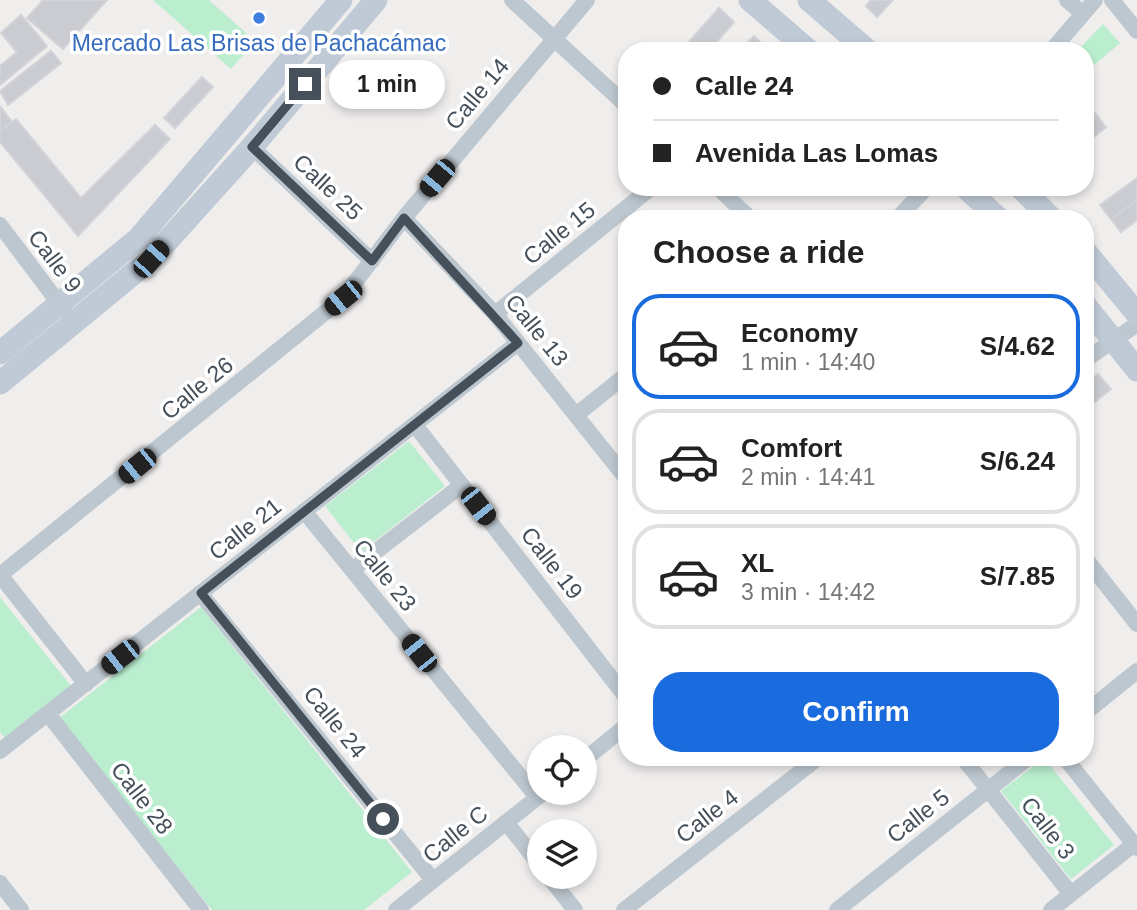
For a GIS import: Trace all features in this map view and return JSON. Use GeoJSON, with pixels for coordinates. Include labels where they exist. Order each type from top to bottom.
{"type":"FeatureCollection","features":[{"type":"Feature","properties":{"kind":"street"},"geometry":{"type":"LineString","coordinates":[[0,353],[139,239],[341,0]]}},
{"type":"Feature","properties":{"kind":"street"},"geometry":{"type":"LineString","coordinates":[[0,383],[151,259],[252,147],[376,0]]}},
{"type":"Feature","properties":{"kind":"street"},"geometry":{"type":"LineString","coordinates":[[512,0],[618,98]]}},
{"type":"Feature","properties":{"kind":"street","name":"Calle 14"},"geometry":{"type":"LineString","coordinates":[[404,218],[587,0]]}},
{"type":"Feature","properties":{"kind":"street"},"geometry":{"type":"LineString","coordinates":[[750,0],[798,42]]}},
{"type":"Feature","properties":{"kind":"street"},"geometry":{"type":"LineString","coordinates":[[809,0],[858,42]]}},
{"type":"Feature","properties":{"kind":"street"},"geometry":{"type":"LineString","coordinates":[[1067,0],[1083,14]]}},
{"type":"Feature","properties":{"kind":"street"},"geometry":{"type":"LineString","coordinates":[[1059,42],[1095,0]]}},
{"type":"Feature","properties":{"kind":"street"},"geometry":{"type":"LineString","coordinates":[[1112,0],[1137,31]]}},
{"type":"Feature","properties":{"kind":"street","name":"Calle 25"},"geometry":{"type":"LineString","coordinates":[[252,147],[372,261]]}},
{"type":"Feature","properties":{"kind":"street","name":"Calle 15"},"geometry":{"type":"LineString","coordinates":[[624,210],[641,196]]}},
{"type":"Feature","properties":{"kind":"street"},"geometry":{"type":"LineString","coordinates":[[727,196],[741,210]]}},
{"type":"Feature","properties":{"kind":"street"},"geometry":{"type":"LineString","coordinates":[[905,210],[919,196]]}},
{"type":"Feature","properties":{"kind":"street"},"geometry":{"type":"LineString","coordinates":[[975,196],[989,210]]}},
{"type":"Feature","properties":{"kind":"street"},"geometry":{"type":"LineString","coordinates":[[1029,196],[1043,210]]}},
{"type":"Feature","properties":{"kind":"street","name":"Calle 15"},"geometry":{"type":"LineString","coordinates":[[495,314],[618,215]]}},
{"type":"Feature","properties":{"kind":"street","name":"Calle 26"},"geometry":{"type":"LineString","coordinates":[[0,575],[343,298],[404,218]]}},
{"type":"Feature","properties":{"kind":"street","name":"Calle 13"},"geometry":{"type":"LineString","coordinates":[[404,218],[495,314],[618,468]]}},
{"type":"Feature","properties":{"kind":"street","name":"Calle 9"},"geometry":{"type":"LineString","coordinates":[[0,225],[74,324]]}},
{"type":"Feature","properties":{"kind":"street"},"geometry":{"type":"LineString","coordinates":[[1094,262],[1137,314]]}},
{"type":"Feature","properties":{"kind":"street"},"geometry":{"type":"LineString","coordinates":[[1094,316],[1137,370]]}},
{"type":"Feature","properties":{"kind":"street"},"geometry":{"type":"LineString","coordinates":[[1094,353],[1112,338],[1137,324]]}},
{"type":"Feature","properties":{"kind":"street","name":"Calle 21"},"geometry":{"type":"LineString","coordinates":[[1,749],[518,343]]}},
{"type":"Feature","properties":{"kind":"street"},"geometry":{"type":"LineString","coordinates":[[576,415],[618,381]]}},
{"type":"Feature","properties":{"kind":"street","name":"Calle 19"},"geometry":{"type":"LineString","coordinates":[[415,425],[618,686]]}},
{"type":"Feature","properties":{"kind":"street"},"geometry":{"type":"LineString","coordinates":[[352,570],[462,485]]}},
{"type":"Feature","properties":{"kind":"street","name":"Calle 23"},"geometry":{"type":"LineString","coordinates":[[304,512],[527,779]]}},
{"type":"Feature","properties":{"kind":"street"},"geometry":{"type":"LineString","coordinates":[[1094,569],[1137,624]]}},
{"type":"Feature","properties":{"kind":"street"},"geometry":{"type":"LineString","coordinates":[[0,575],[86,684]]}},
{"type":"Feature","properties":{"kind":"street","name":"Calle 24"},"geometry":{"type":"LineString","coordinates":[[201,593],[433,880]]}},
{"type":"Feature","properties":{"kind":"street"},"geometry":{"type":"LineString","coordinates":[[1094,706],[1137,671]]}},
{"type":"Feature","properties":{"kind":"street","name":"Calle 28"},"geometry":{"type":"LineString","coordinates":[[48,713],[201,910]]}},
{"type":"Feature","properties":{"kind":"street"},"geometry":{"type":"LineString","coordinates":[[597,749],[618,732]]}},
{"type":"Feature","properties":{"kind":"street","name":"Calle 4"},"geometry":{"type":"LineString","coordinates":[[624,910],[808,766]]}},
{"type":"Feature","properties":{"kind":"street","name":"Calle 3"},"geometry":{"type":"LineString","coordinates":[[969,766],[1071,894]]}},
{"type":"Feature","properties":{"kind":"street","name":"Calle 5"},"geometry":{"type":"LineString","coordinates":[[837,910],[1018,766]]}},
{"type":"Feature","properties":{"kind":"street"},"geometry":{"type":"LineString","coordinates":[[1051,910],[1135,846],[1071,766]]}},
{"type":"Feature","properties":{"kind":"street","name":"Calle C"},"geometry":{"type":"LineString","coordinates":[[396,910],[527,805]]}},
{"type":"Feature","properties":{"kind":"street"},"geometry":{"type":"LineString","coordinates":[[506,822],[527,849]]}},
{"type":"Feature","properties":{"kind":"street"},"geometry":{"type":"LineString","coordinates":[[0,883],[21,910]]}},
{"type":"Feature","properties":{"kind":"street"},"geometry":{"type":"LineString","coordinates":[[558,889],[575,910]]}},
{"type":"Feature","properties":{"kind":"green space"},"geometry":{"type":"Polygon","coordinates":[[[153,0],[209,0],[255,41],[231,69],[153,0]]]}},
{"type":"Feature","properties":{"kind":"green space"},"geometry":{"type":"Polygon","coordinates":[[[1103,24],[1120,43],[1094,65],[1094,42],[1086,42],[1103,24]]]}},
{"type":"Feature","properties":{"kind":"green space"},"geometry":{"type":"Polygon","coordinates":[[[409,441],[445,486],[361,552],[325,506],[409,441]]]}},
{"type":"Feature","properties":{"kind":"green space"},"geometry":{"type":"Polygon","coordinates":[[[0,597],[71,686],[5,738],[0,732],[0,597]]]}},
{"type":"Feature","properties":{"kind":"green space"},"geometry":{"type":"Polygon","coordinates":[[[201,607],[412,872],[364,910],[212,910],[59,718],[201,607]]]}},
{"type":"Feature","properties":{"kind":"green space"},"geometry":{"type":"Polygon","coordinates":[[[1034,766],[1050,766],[1114,845],[1071,879],[1001,791],[1034,766]]]}},
{"type":"Feature","properties":{"kind":"building"},"geometry":{"type":"Polygon","coordinates":[[[43,0],[107,0],[63,49],[27,18],[43,0]]]}},
{"type":"Feature","properties":{"kind":"building"},"geometry":{"type":"Polygon","coordinates":[[[871,0],[893,0],[877,17],[866,6],[871,0]]]}},
{"type":"Feature","properties":{"kind":"building"},"geometry":{"type":"Polygon","coordinates":[[[719,8],[734,22],[717,42],[689,42],[719,8]]]}},
{"type":"Feature","properties":{"kind":"building"},"geometry":{"type":"Polygon","coordinates":[[[21,15],[47,46],[0,85],[0,66],[17,52],[1,33],[21,15]]]}},
{"type":"Feature","properties":{"kind":"building"},"geometry":{"type":"Polygon","coordinates":[[[754,36],[760,42],[748,42],[754,36]]]}},
{"type":"Feature","properties":{"kind":"building"},"geometry":{"type":"Polygon","coordinates":[[[51,51],[61,63],[8,105],[0,91],[51,51]]]}},
{"type":"Feature","properties":{"kind":"building"},"geometry":{"type":"Polygon","coordinates":[[[202,77],[213,87],[175,128],[164,118],[202,77]]]}},
{"type":"Feature","properties":{"kind":"building"},"geometry":{"type":"Polygon","coordinates":[[[0,106],[12,122],[0,131],[0,106]]]}},
{"type":"Feature","properties":{"kind":"building"},"geometry":{"type":"Polygon","coordinates":[[[1097,116],[1106,127],[1094,137],[1094,118],[1097,116]]]}},
{"type":"Feature","properties":{"kind":"building"},"geometry":{"type":"Polygon","coordinates":[[[16,119],[81,198],[155,125],[170,139],[78,236],[0,142],[0,131],[16,119]]]}},
{"type":"Feature","properties":{"kind":"building"},"geometry":{"type":"Polygon","coordinates":[[[1137,178],[1137,200],[1111,219],[1100,205],[1137,178]]]}},
{"type":"Feature","properties":{"kind":"building"},"geometry":{"type":"Polygon","coordinates":[[[1137,200],[1137,220],[1121,232],[1111,219],[1137,200]]]}},
{"type":"Feature","properties":{"kind":"building"},"geometry":{"type":"Polygon","coordinates":[[[1098,374],[1111,389],[1094,403],[1094,377],[1098,374]]]}},
{"type":"Feature","properties":{"kind":"place","name":"Mercado Las Brisas de Pachacámac"},"geometry":{"type":"Point","coordinates":[259,18]}},
{"type":"Feature","properties":{"kind":"route"},"geometry":{"type":"LineString","coordinates":[[305,84],[252,147],[372,261],[404,218],[495,314],[518,343],[201,593],[383,819]]}}]}
